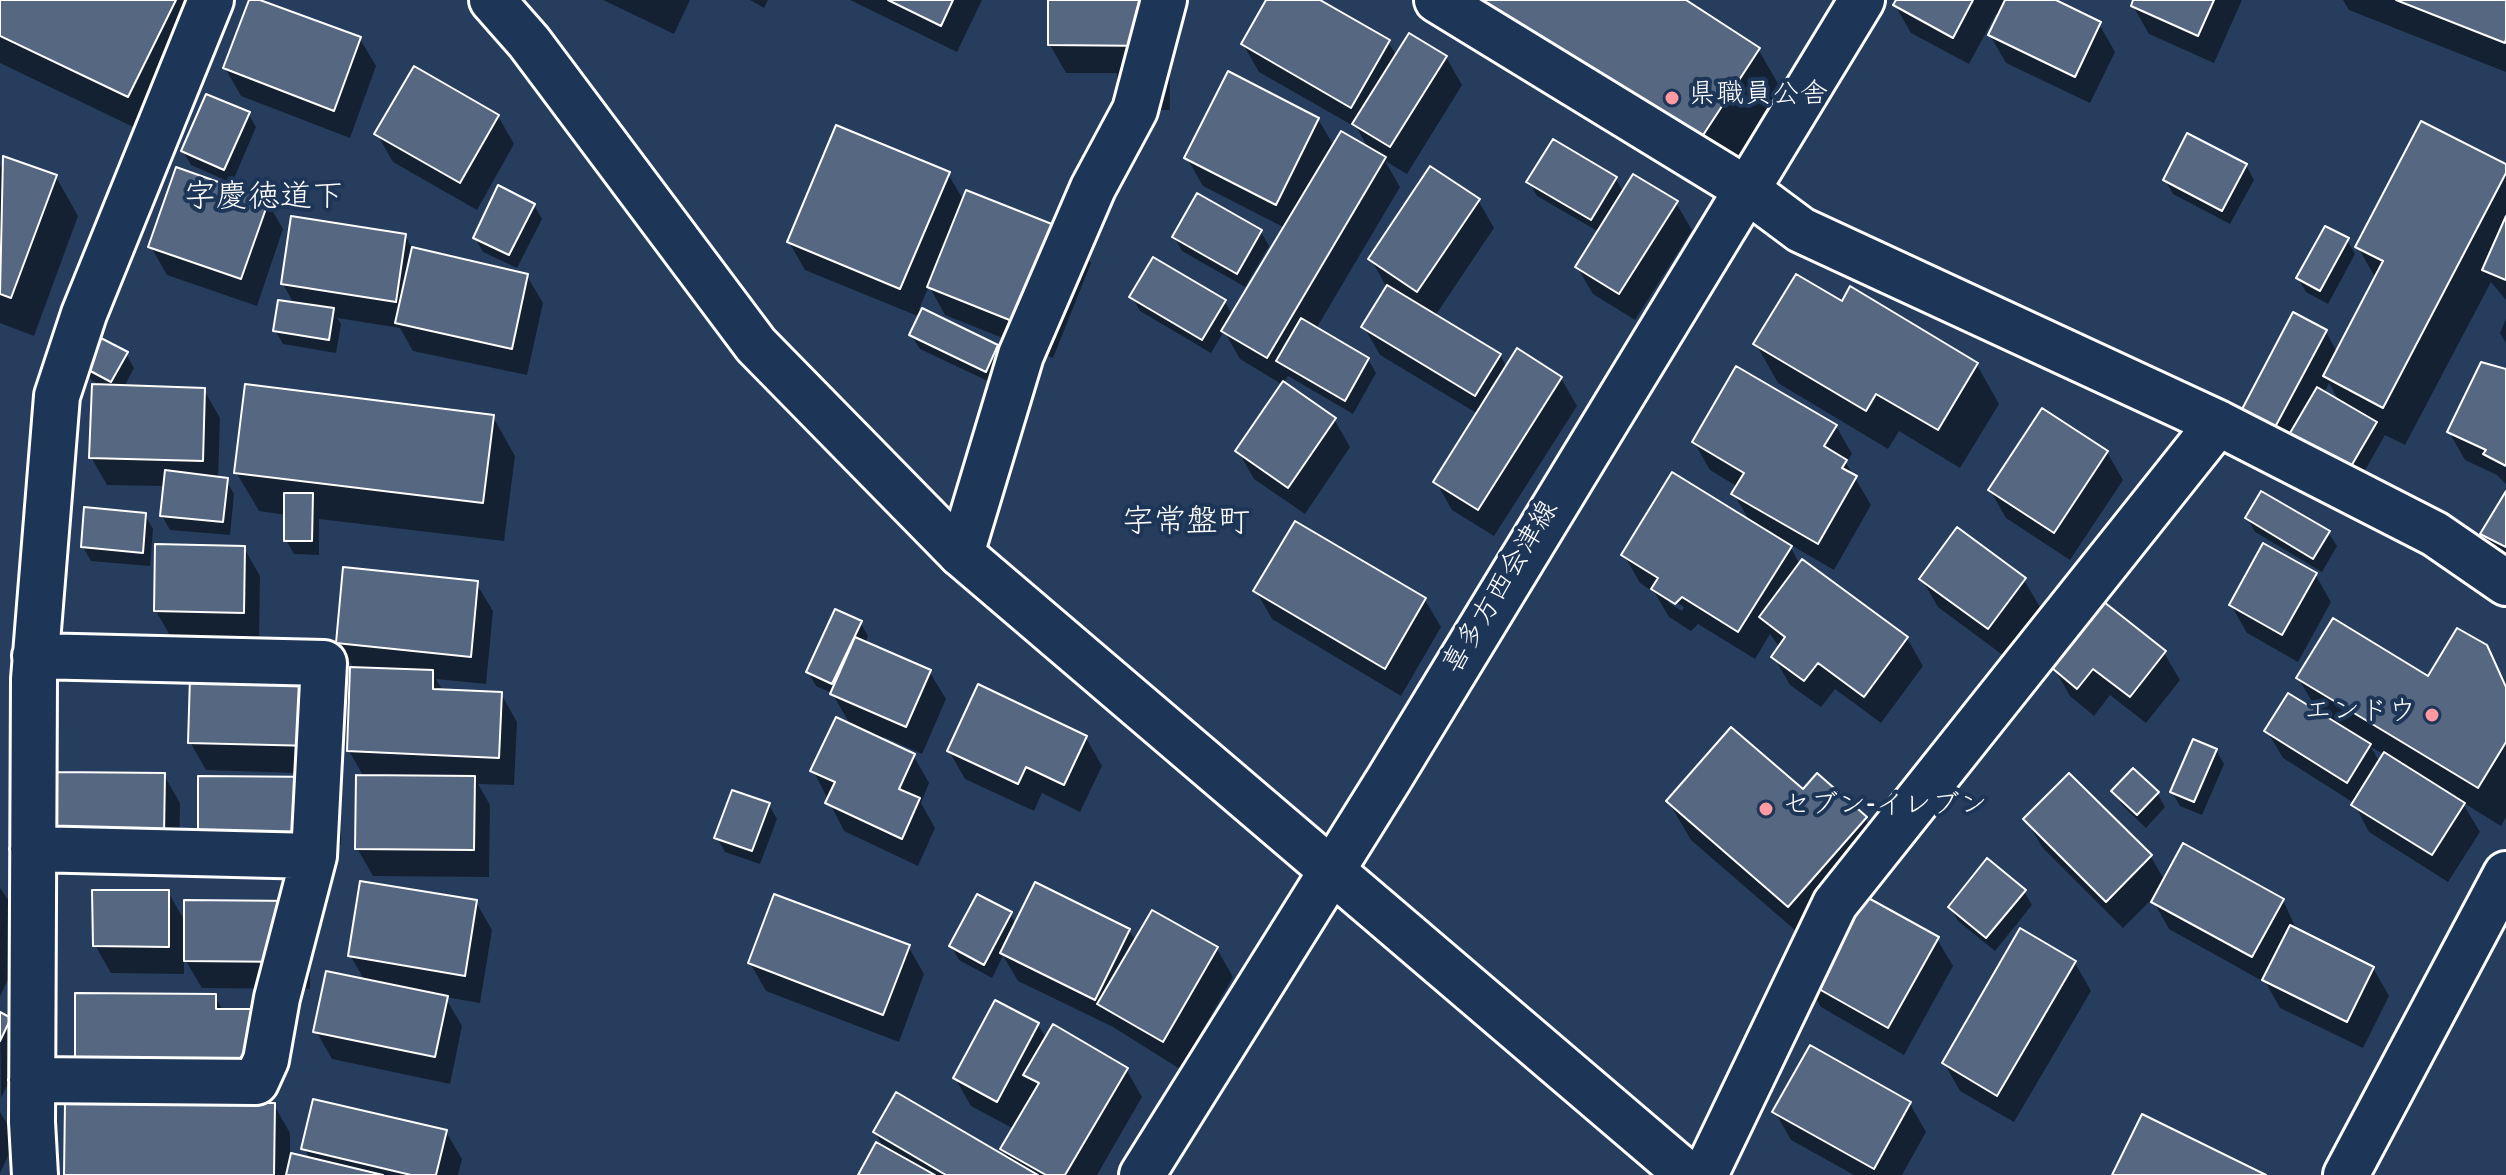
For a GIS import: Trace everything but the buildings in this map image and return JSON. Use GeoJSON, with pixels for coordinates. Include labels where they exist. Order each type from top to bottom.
{"type":"FeatureCollection","features":[{"type":"Feature","properties":{"kind":"street"},"geometry":{"type":"LineString","coordinates":[[35,1175],[32,1080],[35,656],[57,396],[84,314],[211,0]]}},
{"type":"Feature","properties":{"kind":"street"},"geometry":{"type":"LineString","coordinates":[[492,0],[529,42],[756,345],[961,554],[1334,869],[1688,1175]]}},
{"type":"Feature","properties":{"kind":"street"},"geometry":{"type":"LineString","coordinates":[[961,554],[1021,355],[1093,188],[1135,110],[1164,0]]}},
{"type":"Feature","properties":{"kind":"street"},"geometry":{"type":"LineString","coordinates":[[1437,0],[1746,189],[1801,230],[2218,423],[2435,534],[2506,583]]}},
{"type":"Feature","properties":{"kind":"street","name":"喜多方西会津線"},"geometry":{"type":"LineString","coordinates":[[1142,1175],[1334,869],[1862,0]]}},
{"type":"Feature","properties":{"kind":"street"},"geometry":{"type":"LineString","coordinates":[[1705,1175],[1835,904],[2218,423]]}},
{"type":"Feature","properties":{"kind":"street"},"geometry":{"type":"LineString","coordinates":[[32,1080],[256,1082],[266,1060],[277,998],[314,856],[324,663],[35,656]]}},
{"type":"Feature","properties":{"kind":"street"},"geometry":{"type":"LineString","coordinates":[[33,849],[314,856]]}},
{"type":"Feature","properties":{"kind":"street"},"geometry":{"type":"LineString","coordinates":[[2346,1175],[2506,874]]}},
{"type":"Feature","properties":{"kind":"place","name":"県職員公舎"},"geometry":{"type":"Point","coordinates":[1672,98]}},
{"type":"Feature","properties":{"kind":"place","name":"エンドウ"},"geometry":{"type":"Point","coordinates":[2432,715]}},
{"type":"Feature","properties":{"kind":"place","name":"セブン-イレブン"},"geometry":{"type":"Point","coordinates":[1766,809]}},
{"type":"Feature","properties":{"kind":"district","name":"字慶徳道下"},"geometry":{"type":"Point","coordinates":[264,202]}},
{"type":"Feature","properties":{"kind":"district","name":"字常盤町"},"geometry":{"type":"Point","coordinates":[1186,527]}}]}
